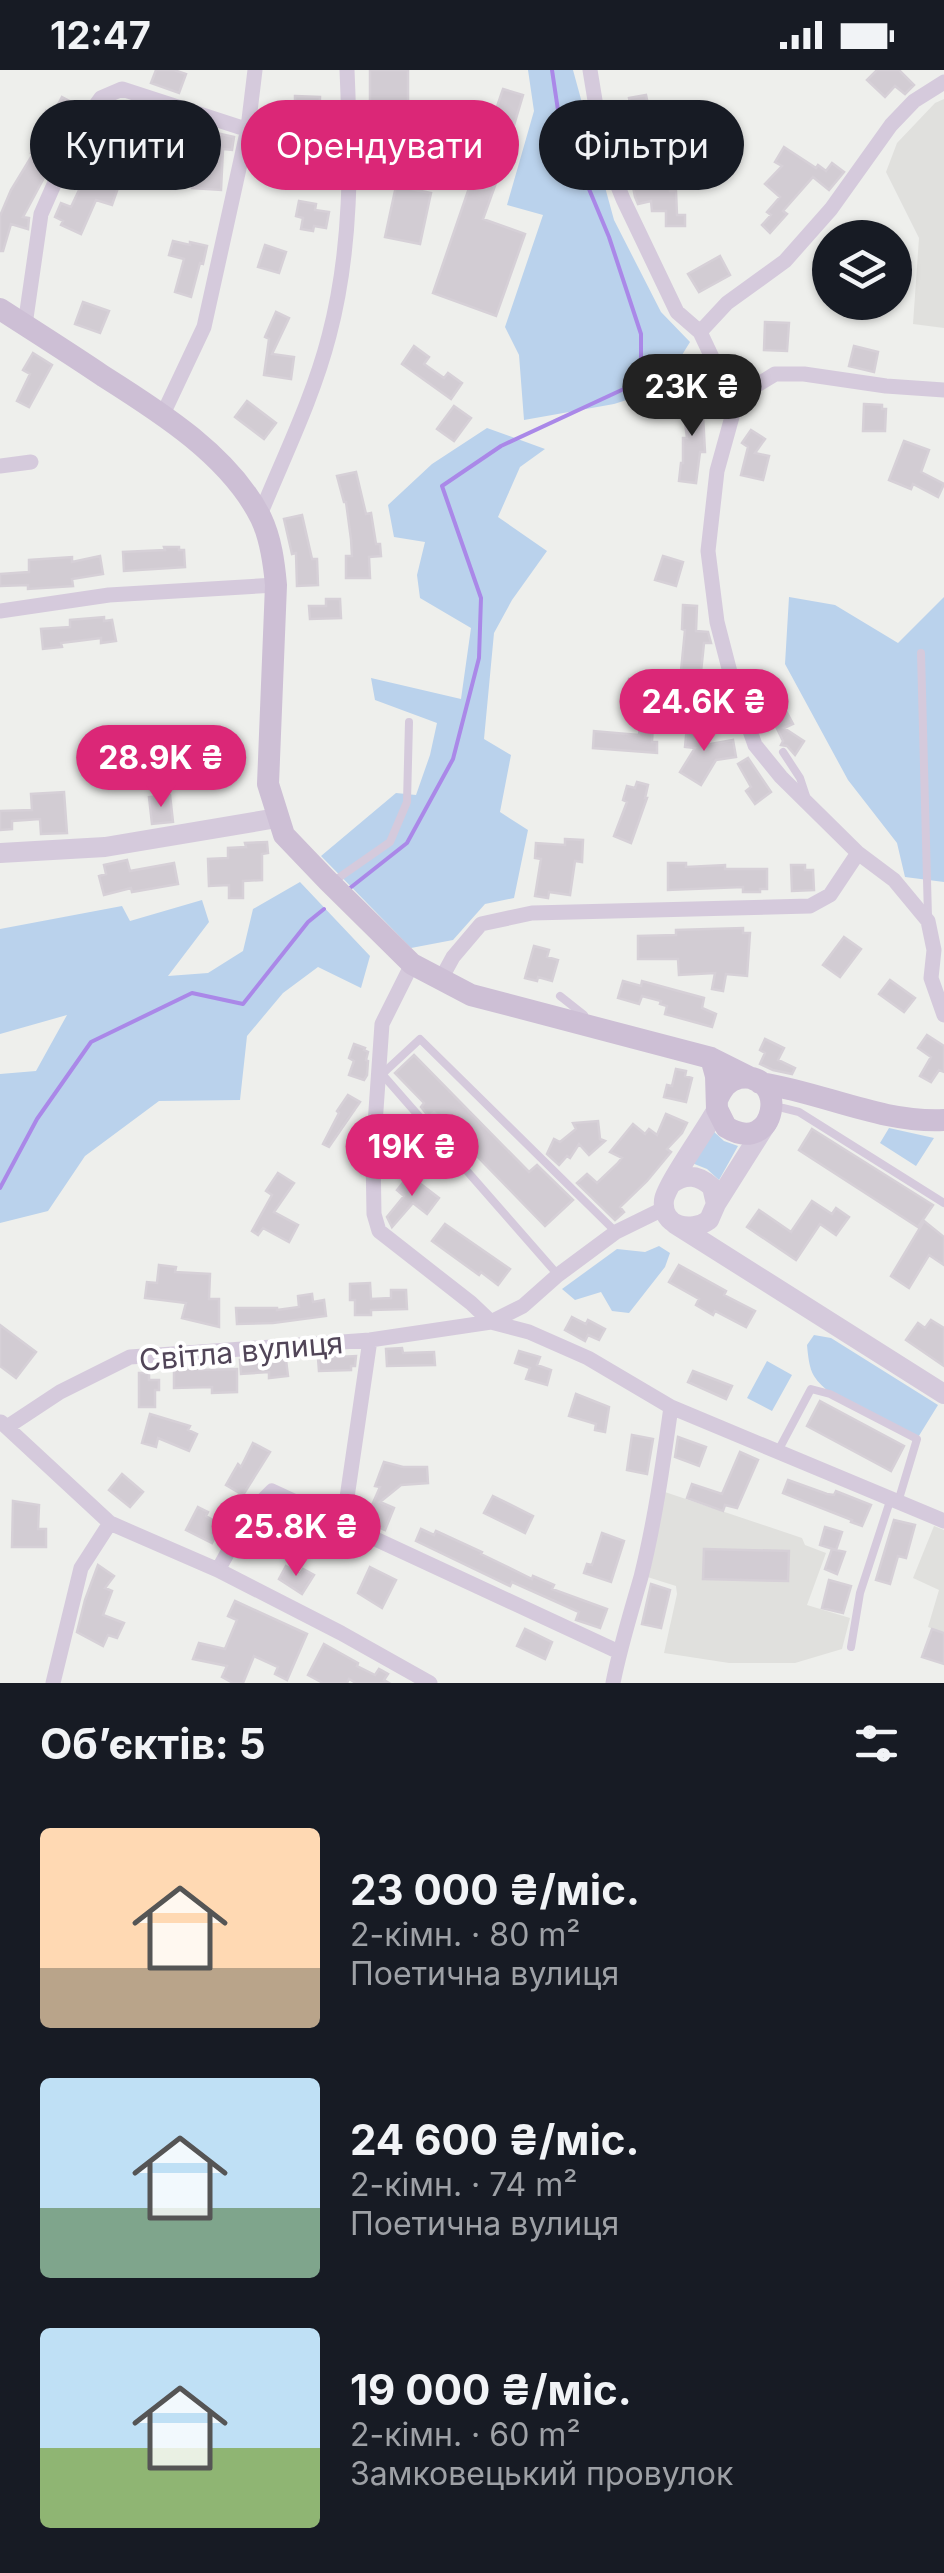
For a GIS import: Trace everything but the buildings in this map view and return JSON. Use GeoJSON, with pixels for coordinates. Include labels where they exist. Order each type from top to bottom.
{"type":"FeatureCollection","features":[{"type":"Feature","properties":{"kind":"main road"},"geometry":{"type":"LineString","coordinates":[[0,308],[164,414],[220,465],[260,515],[273,555],[276,586],[268,784],[284,834],[331,884],[412,964],[471,995],[711,1058],[758,1081],[771,1097],[774,1114]]}},
{"type":"Feature","properties":{"kind":"main road"},"geometry":{"type":"LineString","coordinates":[[711,1058],[717,1104],[726,1127],[744,1134],[754,1132],[774,1114],[808,1094]]}},
{"type":"Feature","properties":{"kind":"main road"},"geometry":{"type":"LineString","coordinates":[[717,1104],[722,1089],[743,1078],[788,1086],[876,1113],[944,1120]]}},
{"type":"Feature","properties":{"kind":"street"},"geometry":{"type":"LineString","coordinates":[[252,100],[256,70]]}},
{"type":"Feature","properties":{"kind":"street"},"geometry":{"type":"LineString","coordinates":[[347,70],[348,100]]}},
{"type":"Feature","properties":{"kind":"street"},"geometry":{"type":"LineString","coordinates":[[590,70],[603,148],[623,199],[677,312],[700,332],[735,406]]}},
{"type":"Feature","properties":{"kind":"street"},"geometry":{"type":"LineString","coordinates":[[700,332],[727,303],[785,261],[832,209],[892,125],[914,101],[944,82]]}},
{"type":"Feature","properties":{"kind":"street"},"geometry":{"type":"LineString","coordinates":[[25,325],[41,214],[78,130],[101,98],[122,89],[241,126]]}},
{"type":"Feature","properties":{"kind":"street"},"geometry":{"type":"LineString","coordinates":[[164,414],[204,328],[241,160]]}},
{"type":"Feature","properties":{"kind":"street"},"geometry":{"type":"LineString","coordinates":[[260,515],[330,335],[348,234],[350,190]]}},
{"type":"Feature","properties":{"kind":"street"},"geometry":{"type":"LineString","coordinates":[[944,390],[804,374],[775,374],[752,388],[735,406],[717,471],[708,552],[717,622],[755,744],[781,777],[858,852],[894,880],[928,921],[934,950],[932,978],[944,1015]]}},
{"type":"Feature","properties":{"kind":"street"},"geometry":{"type":"LineString","coordinates":[[0,466],[31,462]]}},
{"type":"Feature","properties":{"kind":"street"},"geometry":{"type":"LineString","coordinates":[[0,611],[108,595],[276,586]]}},
{"type":"Feature","properties":{"kind":"street"},"geometry":{"type":"LineString","coordinates":[[0,854],[106,847],[277,818]]}},
{"type":"Feature","properties":{"kind":"street"},"geometry":{"type":"LineString","coordinates":[[441,979],[481,924],[532,914],[810,906],[830,895],[858,852]]}},
{"type":"Feature","properties":{"kind":"street"},"geometry":{"type":"LineString","coordinates":[[412,964],[382,1024],[373,1152],[374,1214],[379,1231],[491,1322]]}},
{"type":"Feature","properties":{"kind":"street"},"geometry":{"type":"LineString","coordinates":[[717,1104],[664,1200],[670,1216],[944,1394]]}},
{"type":"Feature","properties":{"kind":"street"},"geometry":{"type":"LineString","coordinates":[[670,1216],[692,1228],[713,1212],[774,1114]]}},
{"type":"Feature","properties":{"kind":"street"},"geometry":{"type":"LineString","coordinates":[[671,1184],[679,1178],[697,1177],[712,1187],[714,1238],[724,1254]]}},
{"type":"Feature","properties":{"kind":"street","name":"Світла вулиця"},"geometry":{"type":"LineString","coordinates":[[4,1424],[130,1358],[370,1340],[491,1322],[523,1306],[616,1232],[670,1216]]}},
{"type":"Feature","properties":{"kind":"street"},"geometry":{"type":"LineString","coordinates":[[523,1306],[529,1332]]}},
{"type":"Feature","properties":{"kind":"street","name":"Світла вулиця"},"geometry":{"type":"LineString","coordinates":[[491,1322],[529,1332],[588,1358],[672,1407],[944,1521]]}},
{"type":"Feature","properties":{"kind":"street"},"geometry":{"type":"LineString","coordinates":[[343,1525],[370,1340]]}},
{"type":"Feature","properties":{"kind":"street"},"geometry":{"type":"LineString","coordinates":[[613,1683],[641,1575],[672,1407]]}},
{"type":"Feature","properties":{"kind":"street"},"geometry":{"type":"LineString","coordinates":[[4,1424],[110,1524],[218,1570],[430,1683]]}},
{"type":"Feature","properties":{"kind":"street"},"geometry":{"type":"LineString","coordinates":[[218,1570],[249,1514],[272,1491],[619,1652]]}},
{"type":"Feature","properties":{"kind":"street"},"geometry":{"type":"LineString","coordinates":[[53,1683],[81,1568],[110,1524]]}},
{"type":"Feature","properties":{"kind":"lane"},"geometry":{"type":"LineString","coordinates":[[921,654],[928,921]]}},
{"type":"Feature","properties":{"kind":"lane"},"geometry":{"type":"LineString","coordinates":[[331,884],[390,842],[407,802],[409,722]]}},
{"type":"Feature","properties":{"kind":"lane"},"geometry":{"type":"LineString","coordinates":[[783,752],[800,778],[808,802]]}},
{"type":"Feature","properties":{"kind":"lane"},"geometry":{"type":"LineString","coordinates":[[560,996],[609,1031]]}},
{"type":"Feature","properties":{"kind":"lane"},"geometry":{"type":"LineString","coordinates":[[558,1275],[380,1076],[420,1039],[616,1232]]}},
{"type":"Feature","properties":{"kind":"lane"},"geometry":{"type":"LineString","coordinates":[[774,1114],[799,1112],[944,1203]]}},
{"type":"Feature","properties":{"kind":"lane"},"geometry":{"type":"LineString","coordinates":[[778,1451],[811,1389],[830,1394],[917,1439],[860,1593],[852,1647]]}},
{"type":"Feature","properties":{"kind":"shaded area"},"geometry":{"type":"Polygon","coordinates":[[[528,70],[573,70],[581,100],[539,100],[539,190],[606,190],[614,220],[661,312],[690,342],[661,389],[614,404],[524,420],[519,355],[505,327],[543,215],[507,205],[511,190],[519,190],[519,163],[534,111],[528,70]]]}},
{"type":"Feature","properties":{"kind":"shaded area"},"geometry":{"type":"Polygon","coordinates":[[[944,99],[944,328],[913,324],[919,238],[886,172],[897,143],[935,103],[944,99]]]}},
{"type":"Feature","properties":{"kind":"shaded area"},"geometry":{"type":"Polygon","coordinates":[[[487,428],[545,449],[520,467],[498,517],[547,551],[494,633],[484,739],[511,755],[500,812],[528,830],[514,898],[485,904],[453,940],[411,948],[321,856],[396,793],[416,795],[430,755],[437,723],[375,700],[371,678],[461,699],[471,628],[420,598],[417,575],[425,542],[394,537],[388,505],[432,464],[487,428]]]}},
{"type":"Feature","properties":{"kind":"shaded area"},"geometry":{"type":"Polygon","coordinates":[[[789,597],[835,605],[898,643],[944,597],[944,882],[905,877],[897,843],[848,780],[785,664],[789,597]]]}},
{"type":"Feature","properties":{"kind":"shaded area"},"geometry":{"type":"Polygon","coordinates":[[[300,882],[370,956],[361,988],[318,967],[283,993],[247,1036],[240,1100],[159,1101],[85,1156],[48,1211],[0,1223],[0,1074],[36,1071],[67,1015],[0,1034],[0,929],[122,906],[130,921],[202,900],[209,922],[168,976],[208,973],[243,951],[253,909],[300,882]]]}},
{"type":"Feature","properties":{"kind":"shaded area"},"geometry":{"type":"Polygon","coordinates":[[[889,1128],[934,1138],[916,1166],[880,1143],[889,1128]]]}},
{"type":"Feature","properties":{"kind":"shaded area"},"geometry":{"type":"Polygon","coordinates":[[[712,1130],[724,1141],[738,1146],[719,1180],[692,1163],[712,1130]]]}},
{"type":"Feature","properties":{"kind":"shaded area"},"geometry":{"type":"Polygon","coordinates":[[[659,1246],[670,1253],[665,1267],[629,1313],[612,1311],[601,1292],[575,1300],[562,1289],[617,1249],[645,1252],[659,1246]]]}},
{"type":"Feature","properties":{"kind":"shaded area"},"geometry":{"type":"Polygon","coordinates":[[[814,1335],[831,1338],[938,1405],[917,1439],[846,1403],[822,1385],[812,1373],[808,1357],[807,1345],[814,1335]]]}},
{"type":"Feature","properties":{"kind":"shaded area"},"geometry":{"type":"Polygon","coordinates":[[[767,1361],[792,1375],[772,1411],[747,1398],[767,1361]]]}},
{"type":"Feature","properties":{"kind":"shaded area"},"geometry":{"type":"Polygon","coordinates":[[[659,1490],[802,1538],[805,1545],[826,1553],[807,1605],[850,1618],[842,1649],[795,1663],[729,1663],[664,1653],[676,1586],[641,1575],[659,1490]]]}},
{"type":"Feature","properties":{"kind":"shaded area"},"geometry":{"type":"Polygon","coordinates":[[[934,1526],[944,1530],[944,1633],[928,1627],[939,1590],[913,1578],[934,1526]]]}},
{"type":"Feature","properties":{"kind":"waterway"},"geometry":{"type":"LineString","coordinates":[[350,888],[407,843],[453,759],[479,658],[481,598],[442,486],[501,446],[641,381],[641,334],[609,237],[559,117],[552,70]]}},
{"type":"Feature","properties":{"kind":"waterway"},"geometry":{"type":"LineString","coordinates":[[0,1188],[37,1119],[91,1042],[192,993],[243,1004],[308,922],[324,909]]}}]}
